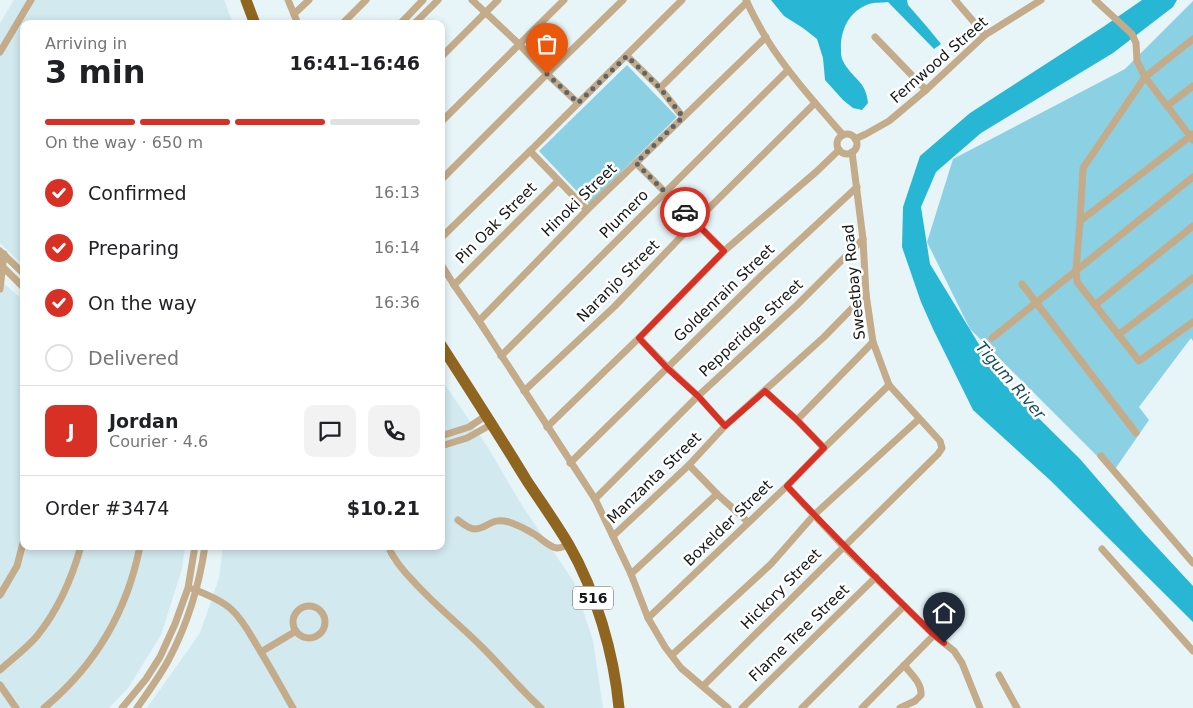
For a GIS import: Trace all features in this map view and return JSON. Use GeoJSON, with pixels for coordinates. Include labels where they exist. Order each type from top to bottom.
{"type":"FeatureCollection","features":[{"type":"Feature","properties":{"kind":"highway"},"geometry":{"type":"LineString","coordinates":[[246,0],[254,20]]}},
{"type":"Feature","properties":{"kind":"highway","name":"516"},"geometry":{"type":"LineString","coordinates":[[445,351],[569,545],[587,582],[601,621],[619,708]]}},
{"type":"Feature","properties":{"kind":"street"},"geometry":{"type":"LineString","coordinates":[[0,52],[31,0]]}},
{"type":"Feature","properties":{"kind":"street"},"geometry":{"type":"LineString","coordinates":[[288,0],[296,20]]}},
{"type":"Feature","properties":{"kind":"street"},"geometry":{"type":"LineString","coordinates":[[294,14],[309,0]]}},
{"type":"Feature","properties":{"kind":"street"},"geometry":{"type":"LineString","coordinates":[[346,20],[366,0]]}},
{"type":"Feature","properties":{"kind":"street"},"geometry":{"type":"LineString","coordinates":[[404,20],[423,0]]}},
{"type":"Feature","properties":{"kind":"street"},"geometry":{"type":"LineString","coordinates":[[418,20],[438,0]]}},
{"type":"Feature","properties":{"kind":"street"},"geometry":{"type":"LineString","coordinates":[[472,0],[578,103]]}},
{"type":"Feature","properties":{"kind":"street"},"geometry":{"type":"LineString","coordinates":[[445,53],[498,0]]}},
{"type":"Feature","properties":{"kind":"street"},"geometry":{"type":"LineString","coordinates":[[445,118],[564,0]]}},
{"type":"Feature","properties":{"kind":"street"},"geometry":{"type":"LineString","coordinates":[[445,176],[623,0]]}},
{"type":"Feature","properties":{"kind":"street"},"geometry":{"type":"LineString","coordinates":[[445,234],[682,0]]}},
{"type":"Feature","properties":{"kind":"street"},"geometry":{"type":"LineString","coordinates":[[956,0],[985,35]]}},
{"type":"Feature","properties":{"kind":"street","name":"Fernwood Street"},"geometry":{"type":"LineString","coordinates":[[855,138],[888,121],[926,90],[985,35],[1041,0]]}},
{"type":"Feature","properties":{"kind":"street"},"geometry":{"type":"LineString","coordinates":[[1080,220],[1192,137],[1145,77],[1137,61],[1136,43],[1132,34],[1095,0]]}},
{"type":"Feature","properties":{"kind":"street"},"geometry":{"type":"LineString","coordinates":[[660,88],[747,1],[766,37],[788,70],[843,135]]}},
{"type":"Feature","properties":{"kind":"street","name":"Hinoki Street"},"geometry":{"type":"LineString","coordinates":[[479,321],[587,210],[766,37]]}},
{"type":"Feature","properties":{"kind":"street"},"geometry":{"type":"LineString","coordinates":[[875,37],[926,90]]}},
{"type":"Feature","properties":{"kind":"street"},"geometry":{"type":"LineString","coordinates":[[1193,39],[1145,77],[1083,168],[1076,270],[1077,282],[1139,361],[1193,322]]}},
{"type":"Feature","properties":{"kind":"street"},"geometry":{"type":"LineString","coordinates":[[627,56],[660,88],[683,117]]}},
{"type":"Feature","properties":{"kind":"street","name":"Plumero"},"geometry":{"type":"LineString","coordinates":[[501,356],[788,70]]}},
{"type":"Feature","properties":{"kind":"street"},"geometry":{"type":"LineString","coordinates":[[1167,106],[1193,86]]}},
{"type":"Feature","properties":{"kind":"street","name":"Naranjo Street"},"geometry":{"type":"LineString","coordinates":[[524,391],[615,306],[695,222],[814,103]]}},
{"type":"Feature","properties":{"kind":"street"},"geometry":{"type":"LineString","coordinates":[[848,134],[855,138],[856,147],[852,152],[845,154],[839,150],[837,143],[843,135],[848,134]]}},
{"type":"Feature","properties":{"kind":"street"},"geometry":{"type":"LineString","coordinates":[[547,427],[639,338],[724,251],[839,150]]}},
{"type":"Feature","properties":{"kind":"street"},"geometry":{"type":"LineString","coordinates":[[530,151],[587,210]]}},
{"type":"Feature","properties":{"kind":"street","name":"Sweetbay Road"},"geometry":{"type":"LineString","coordinates":[[852,152],[863,239],[866,294],[873,342],[889,385],[940,441],[942,448]]}},
{"type":"Feature","properties":{"kind":"street"},"geometry":{"type":"LineString","coordinates":[[636,163],[724,251]]}},
{"type":"Feature","properties":{"kind":"street"},"geometry":{"type":"LineString","coordinates":[[992,338],[1193,177]]}},
{"type":"Feature","properties":{"kind":"street","name":"Pin Oak Street"},"geometry":{"type":"LineString","coordinates":[[454,286],[558,181]]}},
{"type":"Feature","properties":{"kind":"street","name":"Goldenrain Street"},"geometry":{"type":"LineString","coordinates":[[570,463],[762,275],[857,187]]}},
{"type":"Feature","properties":{"kind":"street"},"geometry":{"type":"LineString","coordinates":[[1095,305],[1193,226]]}},
{"type":"Feature","properties":{"kind":"street","name":"Pepperidge Street"},"geometry":{"type":"LineString","coordinates":[[594,499],[698,396],[798,305],[863,239]]}},
{"type":"Feature","properties":{"kind":"street"},"geometry":{"type":"LineString","coordinates":[[0,289],[2,252]]}},
{"type":"Feature","properties":{"kind":"street"},"geometry":{"type":"LineString","coordinates":[[2,252],[20,270]]}},
{"type":"Feature","properties":{"kind":"street"},"geometry":{"type":"LineString","coordinates":[[1,265],[20,284]]}},
{"type":"Feature","properties":{"kind":"street"},"geometry":{"type":"LineString","coordinates":[[445,271],[594,499],[631,574],[648,618],[665,648],[681,668],[728,708]]}},
{"type":"Feature","properties":{"kind":"street"},"geometry":{"type":"LineString","coordinates":[[1118,336],[1193,278]]}},
{"type":"Feature","properties":{"kind":"street"},"geometry":{"type":"LineString","coordinates":[[1022,284],[1136,433]]}},
{"type":"Feature","properties":{"kind":"street","name":"Manzanta Street"},"geometry":{"type":"LineString","coordinates":[[613,536],[689,465],[725,426],[824,337],[866,294]]}},
{"type":"Feature","properties":{"kind":"street"},"geometry":{"type":"LineString","coordinates":[[639,338],[667,368],[698,396],[725,426]]}},
{"type":"Feature","properties":{"kind":"street"},"geometry":{"type":"LineString","coordinates":[[797,420],[873,342]]}},
{"type":"Feature","properties":{"kind":"street","name":"Boxelder Street"},"geometry":{"type":"LineString","coordinates":[[648,618],[787,486],[889,385]]}},
{"type":"Feature","properties":{"kind":"street"},"geometry":{"type":"LineString","coordinates":[[765,391],[824,448]]}},
{"type":"Feature","properties":{"kind":"street"},"geometry":{"type":"LineString","coordinates":[[672,655],[771,564],[814,515],[919,419]]}},
{"type":"Feature","properties":{"kind":"street"},"geometry":{"type":"LineString","coordinates":[[445,435],[490,420]]}},
{"type":"Feature","properties":{"kind":"street"},"geometry":{"type":"LineString","coordinates":[[445,445],[467,438],[490,420]]}},
{"type":"Feature","properties":{"kind":"street","name":"Hickory Street"},"geometry":{"type":"LineString","coordinates":[[703,686],[942,448]]}},
{"type":"Feature","properties":{"kind":"street"},"geometry":{"type":"LineString","coordinates":[[1101,456],[1193,563]]}},
{"type":"Feature","properties":{"kind":"street"},"geometry":{"type":"LineString","coordinates":[[689,465],[748,522]]}},
{"type":"Feature","properties":{"kind":"street"},"geometry":{"type":"LineString","coordinates":[[787,486],[844,547],[934,635],[954,651],[962,663],[980,708]]}},
{"type":"Feature","properties":{"kind":"street"},"geometry":{"type":"LineString","coordinates":[[631,574],[717,494]]}},
{"type":"Feature","properties":{"kind":"street"},"geometry":{"type":"LineString","coordinates":[[458,520],[468,527],[475,529],[497,520],[507,522],[532,532],[552,546],[561,547],[569,545]]}},
{"type":"Feature","properties":{"kind":"street"},"geometry":{"type":"LineString","coordinates":[[1102,549],[1193,651]]}},
{"type":"Feature","properties":{"kind":"street"},"geometry":{"type":"LineString","coordinates":[[0,596],[17,566],[21,550]]}},
{"type":"Feature","properties":{"kind":"street"},"geometry":{"type":"LineString","coordinates":[[0,670],[36,637],[50,617],[70,579],[80,550]]}},
{"type":"Feature","properties":{"kind":"street"},"geometry":{"type":"LineString","coordinates":[[44,708],[78,676],[108,634],[125,600],[139,550]]}},
{"type":"Feature","properties":{"kind":"street"},"geometry":{"type":"LineString","coordinates":[[122,708],[146,679],[160,657],[188,588],[194,550]]}},
{"type":"Feature","properties":{"kind":"street"},"geometry":{"type":"LineString","coordinates":[[137,708],[168,661],[184,628],[197,591],[204,550]]}},
{"type":"Feature","properties":{"kind":"street"},"geometry":{"type":"LineString","coordinates":[[390,550],[399,566],[419,589],[486,651],[541,708]]}},
{"type":"Feature","properties":{"kind":"street","name":"Flame Tree Street"},"geometry":{"type":"LineString","coordinates":[[742,708],[876,577]]}},
{"type":"Feature","properties":{"kind":"street"},"geometry":{"type":"LineString","coordinates":[[188,588],[218,600],[230,608],[244,625],[293,708]]}},
{"type":"Feature","properties":{"kind":"street"},"geometry":{"type":"LineString","coordinates":[[314,606],[323,613],[325,618],[324,628],[318,636],[313,638],[303,637],[296,630],[294,625],[295,615],[303,607],[314,606]]}},
{"type":"Feature","properties":{"kind":"street"},"geometry":{"type":"LineString","coordinates":[[802,708],[904,606]]}},
{"type":"Feature","properties":{"kind":"street"},"geometry":{"type":"LineString","coordinates":[[261,652],[296,630]]}},
{"type":"Feature","properties":{"kind":"street"},"geometry":{"type":"LineString","coordinates":[[862,708],[934,635]]}},
{"type":"Feature","properties":{"kind":"street"},"geometry":{"type":"LineString","coordinates":[[900,708],[915,701],[921,695],[922,689],[918,681],[904,665]]}},
{"type":"Feature","properties":{"kind":"street"},"geometry":{"type":"LineString","coordinates":[[999,675],[1017,708]]}},
{"type":"Feature","properties":{"kind":"street"},"geometry":{"type":"LineString","coordinates":[[0,685],[16,708]]}},
{"type":"Feature","properties":{"kind":"shaded area"},"geometry":{"type":"Polygon","coordinates":[[[14,0],[224,0],[232,20],[20,20],[20,262],[0,243],[0,23],[14,0]]]}},
{"type":"Feature","properties":{"kind":"shaded area"},"geometry":{"type":"Polygon","coordinates":[[[771,0],[907,0],[908,5],[941,44],[934,49],[888,2],[871,3],[856,11],[847,22],[842,35],[841,56],[847,67],[865,89],[868,103],[862,110],[853,108],[825,80],[823,58],[817,39],[784,16],[771,0]]]}},
{"type":"Feature","properties":{"kind":"shaded area"},"geometry":{"type":"Polygon","coordinates":[[[1142,0],[1177,0],[1173,7],[1113,53],[981,133],[936,172],[921,207],[930,264],[1002,382],[1080,459],[1193,586],[1193,622],[1051,481],[973,410],[921,302],[902,247],[903,207],[920,156],[970,113],[1142,0]]]}},
{"type":"Feature","properties":{"kind":"shaded area"},"geometry":{"type":"Polygon","coordinates":[[[1193,1],[1193,341],[1191,338],[1139,407],[1149,420],[1113,472],[970,329],[927,242],[953,159],[1125,69],[1193,1]]]}},
{"type":"Feature","properties":{"kind":"shaded area"},"geometry":{"type":"Polygon","coordinates":[[[627,65],[677,117],[589,204],[539,151],[627,65]]]}},
{"type":"Feature","properties":{"kind":"shaded area"},"geometry":{"type":"Polygon","coordinates":[[[0,280],[20,298],[20,550],[184,550],[182,569],[161,635],[128,688],[109,708],[0,708],[0,280]]]}},
{"type":"Feature","properties":{"kind":"shaded area"},"geometry":{"type":"Polygon","coordinates":[[[445,385],[487,446],[523,507],[574,582],[593,641],[603,708],[147,708],[200,633],[219,578],[222,550],[445,550],[445,385]]]}},
{"type":"Feature","properties":{"kind":"way so far"},"geometry":{"type":"LineString","coordinates":[[547,74],[578,103],[627,56],[660,88],[683,117],[636,163],[685,212]]}},
{"type":"Feature","properties":{"kind":"route"},"geometry":{"type":"LineString","coordinates":[[685,212],[724,251],[639,338],[667,368],[698,396],[725,426],[765,391],[797,420],[824,448],[787,486],[844,547],[944,643]]}},
{"type":"Feature","properties":{"kind":"water label","name":"Tigum River"},"geometry":{"type":"Point","coordinates":[1011,380]}}]}
